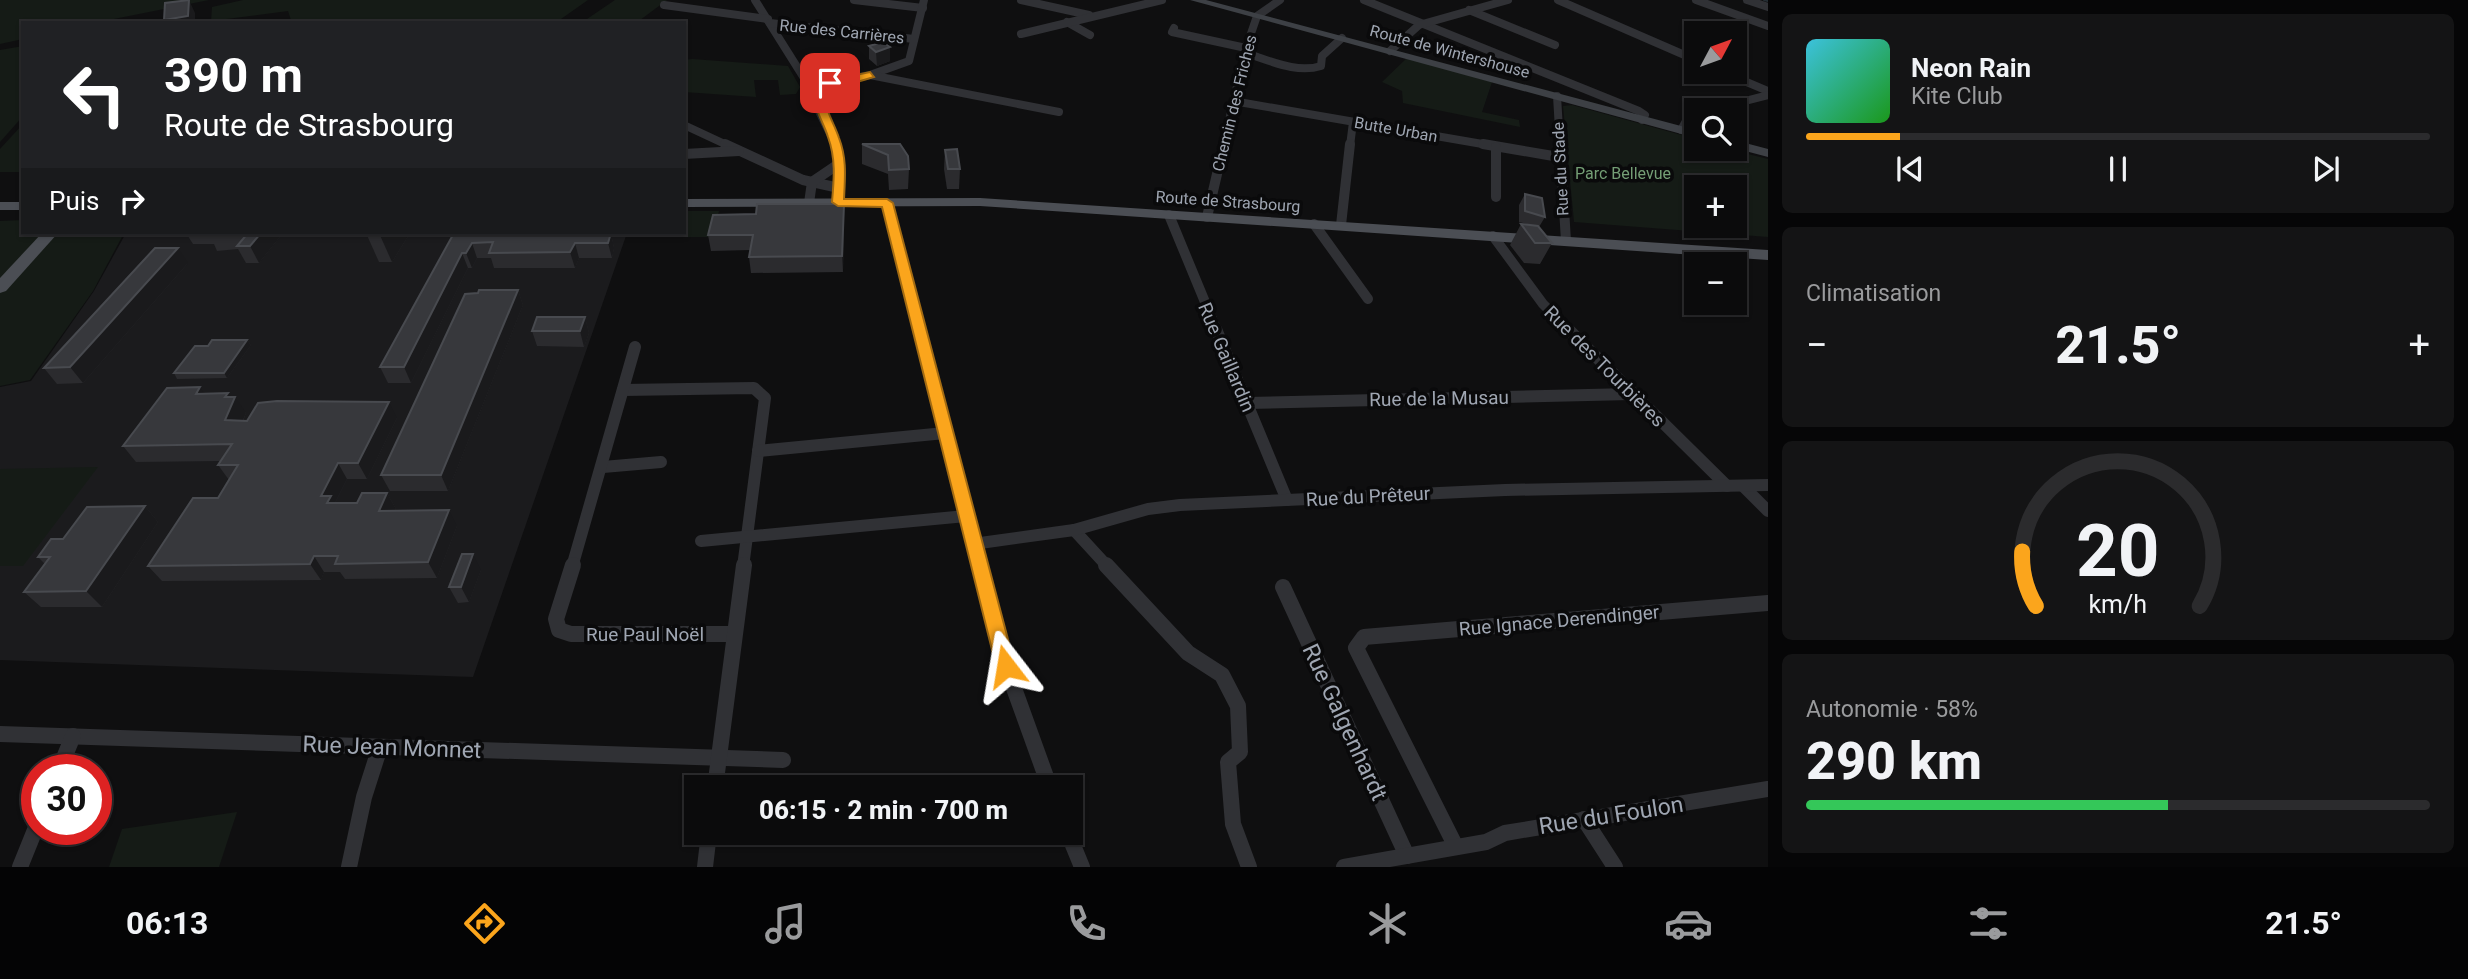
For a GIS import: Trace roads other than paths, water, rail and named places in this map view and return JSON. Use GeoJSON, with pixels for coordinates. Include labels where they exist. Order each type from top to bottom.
{"type":"FeatureCollection","features":[{"type":"Feature","properties":{"kind":"main road","name":"Route de Strasbourg"},"geometry":{"type":"LineString","coordinates":[[686,203],[809,203],[839,195],[887,203],[980,202],[1768,255]]}},
{"type":"Feature","properties":{"kind":"main road"},"geometry":{"type":"LineString","coordinates":[[0,209],[21,208]]}},
{"type":"Feature","properties":{"kind":"main road"},"geometry":{"type":"LineString","coordinates":[[0,288],[48,235]]}},
{"type":"Feature","properties":{"kind":"street"},"geometry":{"type":"LineString","coordinates":[[755,0],[769,21]]}},
{"type":"Feature","properties":{"kind":"street","name":"Rue des Carrières"},"geometry":{"type":"LineString","coordinates":[[769,21],[800,75],[816,88],[873,74],[909,61],[924,4],[854,0]]}},
{"type":"Feature","properties":{"kind":"street"},"geometry":{"type":"LineString","coordinates":[[1021,0],[1095,16]]}},
{"type":"Feature","properties":{"kind":"street"},"geometry":{"type":"LineString","coordinates":[[1021,34],[1162,0]]}},
{"type":"Feature","properties":{"kind":"street","name":"Route de Wintershouse"},"geometry":{"type":"LineString","coordinates":[[1195,0],[1684,131]]}},
{"type":"Feature","properties":{"kind":"street","name":"Chemin des Friches"},"geometry":{"type":"LineString","coordinates":[[1207,217],[1233,101],[1257,16],[1280,0]]}},
{"type":"Feature","properties":{"kind":"street"},"geometry":{"type":"LineString","coordinates":[[1364,0],[1639,111],[1645,115],[1642,120]]}},
{"type":"Feature","properties":{"kind":"street"},"geometry":{"type":"LineString","coordinates":[[1390,51],[1423,24],[1508,0]]}},
{"type":"Feature","properties":{"kind":"street"},"geometry":{"type":"LineString","coordinates":[[1558,0],[1684,55]]}},
{"type":"Feature","properties":{"kind":"street"},"geometry":{"type":"LineString","coordinates":[[1696,0],[1768,26]]}},
{"type":"Feature","properties":{"kind":"street"},"geometry":{"type":"LineString","coordinates":[[1747,0],[1768,7]]}},
{"type":"Feature","properties":{"kind":"street","name":"Rue des Carrières"},"geometry":{"type":"LineString","coordinates":[[664,5],[914,39]]}},
{"type":"Feature","properties":{"kind":"street"},"geometry":{"type":"LineString","coordinates":[[1066,10],[1081,19]]}},
{"type":"Feature","properties":{"kind":"street"},"geometry":{"type":"LineString","coordinates":[[1469,10],[1555,45]]}},
{"type":"Feature","properties":{"kind":"street"},"geometry":{"type":"LineString","coordinates":[[1067,22],[1090,35]]}},
{"type":"Feature","properties":{"kind":"street"},"geometry":{"type":"LineString","coordinates":[[1174,28],[1171,32],[1246,50],[1304,69],[1318,69],[1322,56],[1342,38]]}},
{"type":"Feature","properties":{"kind":"street"},"geometry":{"type":"LineString","coordinates":[[873,74],[899,82],[1059,112]]}},
{"type":"Feature","properties":{"kind":"street"},"geometry":{"type":"LineString","coordinates":[[1747,83],[1768,93]]}},
{"type":"Feature","properties":{"kind":"street"},"geometry":{"type":"LineString","coordinates":[[686,126],[839,195],[841,163],[833,136],[821,111],[816,88]]}},
{"type":"Feature","properties":{"kind":"street"},"geometry":{"type":"LineString","coordinates":[[1747,99],[1768,93]]}},
{"type":"Feature","properties":{"kind":"street","name":"Rue du Stade"},"geometry":{"type":"LineString","coordinates":[[1557,96],[1566,241]]}},
{"type":"Feature","properties":{"kind":"street","name":"Butte Urban"},"geometry":{"type":"LineString","coordinates":[[1233,101],[1559,158]]}},
{"type":"Feature","properties":{"kind":"street"},"geometry":{"type":"LineString","coordinates":[[1341,225],[1339,219],[1353,122]]}},
{"type":"Feature","properties":{"kind":"street"},"geometry":{"type":"LineString","coordinates":[[1681,130],[1684,125]]}},
{"type":"Feature","properties":{"kind":"street"},"geometry":{"type":"LineString","coordinates":[[1496,147],[1496,197]]}},
{"type":"Feature","properties":{"kind":"street"},"geometry":{"type":"LineString","coordinates":[[1747,147],[1768,153]]}},
{"type":"Feature","properties":{"kind":"street"},"geometry":{"type":"LineString","coordinates":[[686,154],[739,151]]}},
{"type":"Feature","properties":{"kind":"street"},"geometry":{"type":"LineString","coordinates":[[809,203],[812,182],[841,163]]}},
{"type":"Feature","properties":{"kind":"street"},"geometry":{"type":"LineString","coordinates":[[887,203],[1013,692],[1045,775]]}},
{"type":"Feature","properties":{"kind":"street","name":"Rue Gaillardin"},"geometry":{"type":"LineString","coordinates":[[1169,215],[1287,500]]}},
{"type":"Feature","properties":{"kind":"street"},"geometry":{"type":"LineString","coordinates":[[1314,223],[1368,299]]}},
{"type":"Feature","properties":{"kind":"street","name":"Rue des Tourbières"},"geometry":{"type":"LineString","coordinates":[[1493,236],[1543,304],[1631,394],[1727,486]]}},
{"type":"Feature","properties":{"kind":"street","name":"Rue Paul Noël"},"geometry":{"type":"LineString","coordinates":[[635,347],[603,467],[556,619],[559,630],[571,634],[734,634]]}},
{"type":"Feature","properties":{"kind":"street"},"geometry":{"type":"LineString","coordinates":[[623,390],[754,388],[762,392],[765,398],[717,775]]}},
{"type":"Feature","properties":{"kind":"street","name":"Rue de la Musau"},"geometry":{"type":"LineString","coordinates":[[1247,403],[1631,394]]}},
{"type":"Feature","properties":{"kind":"street"},"geometry":{"type":"LineString","coordinates":[[758,451],[945,433]]}},
{"type":"Feature","properties":{"kind":"street"},"geometry":{"type":"LineString","coordinates":[[603,467],[661,462]]}},
{"type":"Feature","properties":{"kind":"street","name":"Rue du Prêteur"},"geometry":{"type":"LineString","coordinates":[[973,544],[1074,530],[1159,508],[1505,490],[1768,485]]}},
{"type":"Feature","properties":{"kind":"street"},"geometry":{"type":"LineString","coordinates":[[1743,486],[1768,511]]}},
{"type":"Feature","properties":{"kind":"street"},"geometry":{"type":"LineString","coordinates":[[701,541],[966,516]]}},
{"type":"Feature","properties":{"kind":"street"},"geometry":{"type":"LineString","coordinates":[[1074,530],[1188,653],[1222,675],[1238,706],[1240,752],[1228,762],[1233,824],[1249,867]]}},
{"type":"Feature","properties":{"kind":"street","name":"Rue Galgenhardt"},"geometry":{"type":"LineString","coordinates":[[1283,587],[1407,856]]}},
{"type":"Feature","properties":{"kind":"street","name":"Rue Ignace Derendinger"},"geometry":{"type":"LineString","coordinates":[[1356,648],[1364,637],[1768,603]]}},
{"type":"Feature","properties":{"kind":"street"},"geometry":{"type":"LineString","coordinates":[[1356,648],[1456,847]]}},
{"type":"Feature","properties":{"kind":"street","name":"Rue Jean Monnet"},"geometry":{"type":"LineString","coordinates":[[0,734],[783,760]]}},
{"type":"Feature","properties":{"kind":"street"},"geometry":{"type":"LineString","coordinates":[[66,754],[73,736]]}},
{"type":"Feature","properties":{"kind":"street"},"geometry":{"type":"LineString","coordinates":[[349,867],[364,797],[380,747]]}},
{"type":"Feature","properties":{"kind":"street","name":"Rue du Foulon"},"geometry":{"type":"LineString","coordinates":[[1344,867],[1486,842],[1504,833],[1768,789]]}},
{"type":"Feature","properties":{"kind":"street"},"geometry":{"type":"LineString","coordinates":[[1584,819],[1615,867]]}},
{"type":"Feature","properties":{"kind":"street"},"geometry":{"type":"LineString","coordinates":[[20,867],[29,845]]}},
{"type":"Feature","properties":{"kind":"street"},"geometry":{"type":"LineString","coordinates":[[705,867],[708,845]]}},
{"type":"Feature","properties":{"kind":"street"},"geometry":{"type":"LineString","coordinates":[[1073,845],[1082,867]]}},
{"type":"Feature","properties":{"kind":"waterway"},"geometry":{"type":"LineString","coordinates":[[1764,0],[1768,1]]}},
{"type":"Feature","properties":{"kind":"park label","name":"Parc Bellevue"},"geometry":{"type":"Point","coordinates":[1623,173]}}]}
